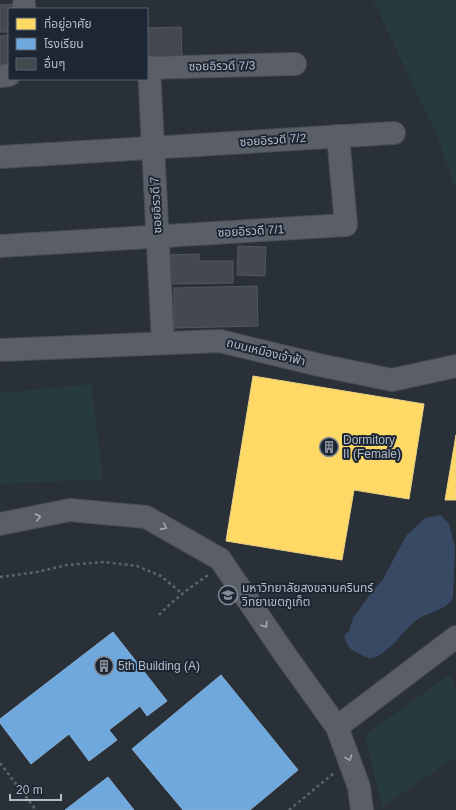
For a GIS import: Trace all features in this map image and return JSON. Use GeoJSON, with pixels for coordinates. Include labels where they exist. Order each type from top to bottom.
{"type":"FeatureCollection","features":[{"type":"Feature","properties":{"kind":"street","name":"ซอยอิรวดี 7/3"},"geometry":{"type":"LineString","coordinates":[[148,68],[295,64]]}},
{"type":"Feature","properties":{"kind":"street","name":"ซอยอิรวดี 7"},"geometry":{"type":"LineString","coordinates":[[148,68],[163,343]]}},
{"type":"Feature","properties":{"kind":"street","name":"ซอยอิรวดี 7/2"},"geometry":{"type":"LineString","coordinates":[[0,157],[394,133]]}},
{"type":"Feature","properties":{"kind":"street","name":"ซอยอิรวดี 7/1"},"geometry":{"type":"LineString","coordinates":[[0,246],[346,225],[338,136]]}},
{"type":"Feature","properties":{"kind":"street","name":"ถนนเหมืองเจ้าฟ้า"},"geometry":{"type":"LineString","coordinates":[[0,350],[220,341],[319,365],[392,380],[456,366]]}},
{"type":"Feature","properties":{"kind":"street"},"geometry":{"type":"LineString","coordinates":[[0,524],[70,510],[146,517],[220,559],[286,656],[337,727],[359,787],[362,810]]}},
{"type":"Feature","properties":{"kind":"street"},"geometry":{"type":"LineString","coordinates":[[337,727],[456,637]]}},
{"type":"Feature","properties":{"kind":"path"},"geometry":{"type":"LineString","coordinates":[[0,576],[37,572],[67,565],[104,562],[137,566],[155,573],[161,576],[182,594]]}},
{"type":"Feature","properties":{"kind":"path"},"geometry":{"type":"LineString","coordinates":[[159,615],[182,594],[209,574],[203,570]]}},
{"type":"Feature","properties":{"kind":"path"},"geometry":{"type":"LineString","coordinates":[[0,763],[36,810]]}},
{"type":"Feature","properties":{"kind":"path"},"geometry":{"type":"LineString","coordinates":[[289,810],[338,770]]}},
{"type":"Feature","properties":{"kind":"green space"},"geometry":{"type":"Polygon","coordinates":[[[373,0],[456,0],[456,190],[438,138],[373,0]]]}},
{"type":"Feature","properties":{"kind":"green space"},"geometry":{"type":"Polygon","coordinates":[[[91,384],[103,479],[0,484],[0,393],[91,384]]]}},
{"type":"Feature","properties":{"kind":"green space"},"geometry":{"type":"Polygon","coordinates":[[[450,674],[456,690],[456,757],[382,807],[365,735],[450,674]]]}},
{"type":"Feature","properties":{"kind":"water"},"geometry":{"type":"Polygon","coordinates":[[[441,515],[449,524],[455,548],[453,598],[445,606],[414,622],[383,653],[368,658],[354,651],[348,645],[344,636],[349,631],[353,618],[382,581],[406,536],[425,518],[441,515]]]}},
{"type":"Feature","properties":{"kind":"building: ที่อยู่อาศัย","name":"Dormitory II (Female)"},"geometry":{"type":"Polygon","coordinates":[[[253,376],[424,404],[409,499],[354,490],[342,560],[226,541],[253,376]]]}},
{"type":"Feature","properties":{"kind":"building: ที่อยู่อาศัย"},"geometry":{"type":"Polygon","coordinates":[[[456,435],[456,500],[445,500],[456,435]]]}},
{"type":"Feature","properties":{"kind":"building: โรงเรียน","name":"5th Building (A)"},"geometry":{"type":"Polygon","coordinates":[[[113,632],[167,701],[147,716],[140,706],[109,730],[117,740],[89,761],[69,734],[31,764],[0,723],[0,719],[113,632]]]}},
{"type":"Feature","properties":{"kind":"building: โรงเรียน"},"geometry":{"type":"Polygon","coordinates":[[[221,675],[298,770],[250,810],[183,810],[132,749],[221,675]]]}},
{"type":"Feature","properties":{"kind":"building: โรงเรียน"},"geometry":{"type":"Polygon","coordinates":[[[108,777],[134,810],[65,810],[108,777]]]}},
{"type":"Feature","properties":{"kind":"building: อื่นๆ"},"geometry":{"type":"Polygon","coordinates":[[[15,4],[15,8],[8,8],[8,32],[0,32],[0,5],[15,4]]]}},
{"type":"Feature","properties":{"kind":"building: อื่นๆ"},"geometry":{"type":"Polygon","coordinates":[[[181,27],[182,57],[148,58],[148,28],[181,27]]]}},
{"type":"Feature","properties":{"kind":"building: อื่นๆ"},"geometry":{"type":"Polygon","coordinates":[[[8,35],[8,66],[0,67],[0,36],[8,35]]]}},
{"type":"Feature","properties":{"kind":"building: อื่นๆ"},"geometry":{"type":"Polygon","coordinates":[[[238,246],[266,247],[265,276],[237,275],[238,246]]]}},
{"type":"Feature","properties":{"kind":"building: อื่นๆ"},"geometry":{"type":"Polygon","coordinates":[[[199,254],[199,261],[233,261],[233,283],[170,284],[170,255],[199,254]]]}},
{"type":"Feature","properties":{"kind":"building: อื่นๆ"},"geometry":{"type":"Polygon","coordinates":[[[257,286],[258,326],[174,328],[174,288],[257,286]]]}},
{"type":"Feature","properties":{"kind":"place","name":"Dormitory II (Female)"},"geometry":{"type":"Point","coordinates":[329,447]}},
{"type":"Feature","properties":{"kind":"place","name":"มหาวิทยาลัยสงขลานครินทร์ วิทยาเขตภูเก็ต"},"geometry":{"type":"Point","coordinates":[228,595]}},
{"type":"Feature","properties":{"kind":"place","name":"5th Building (A)"},"geometry":{"type":"Point","coordinates":[104,666]}}]}
